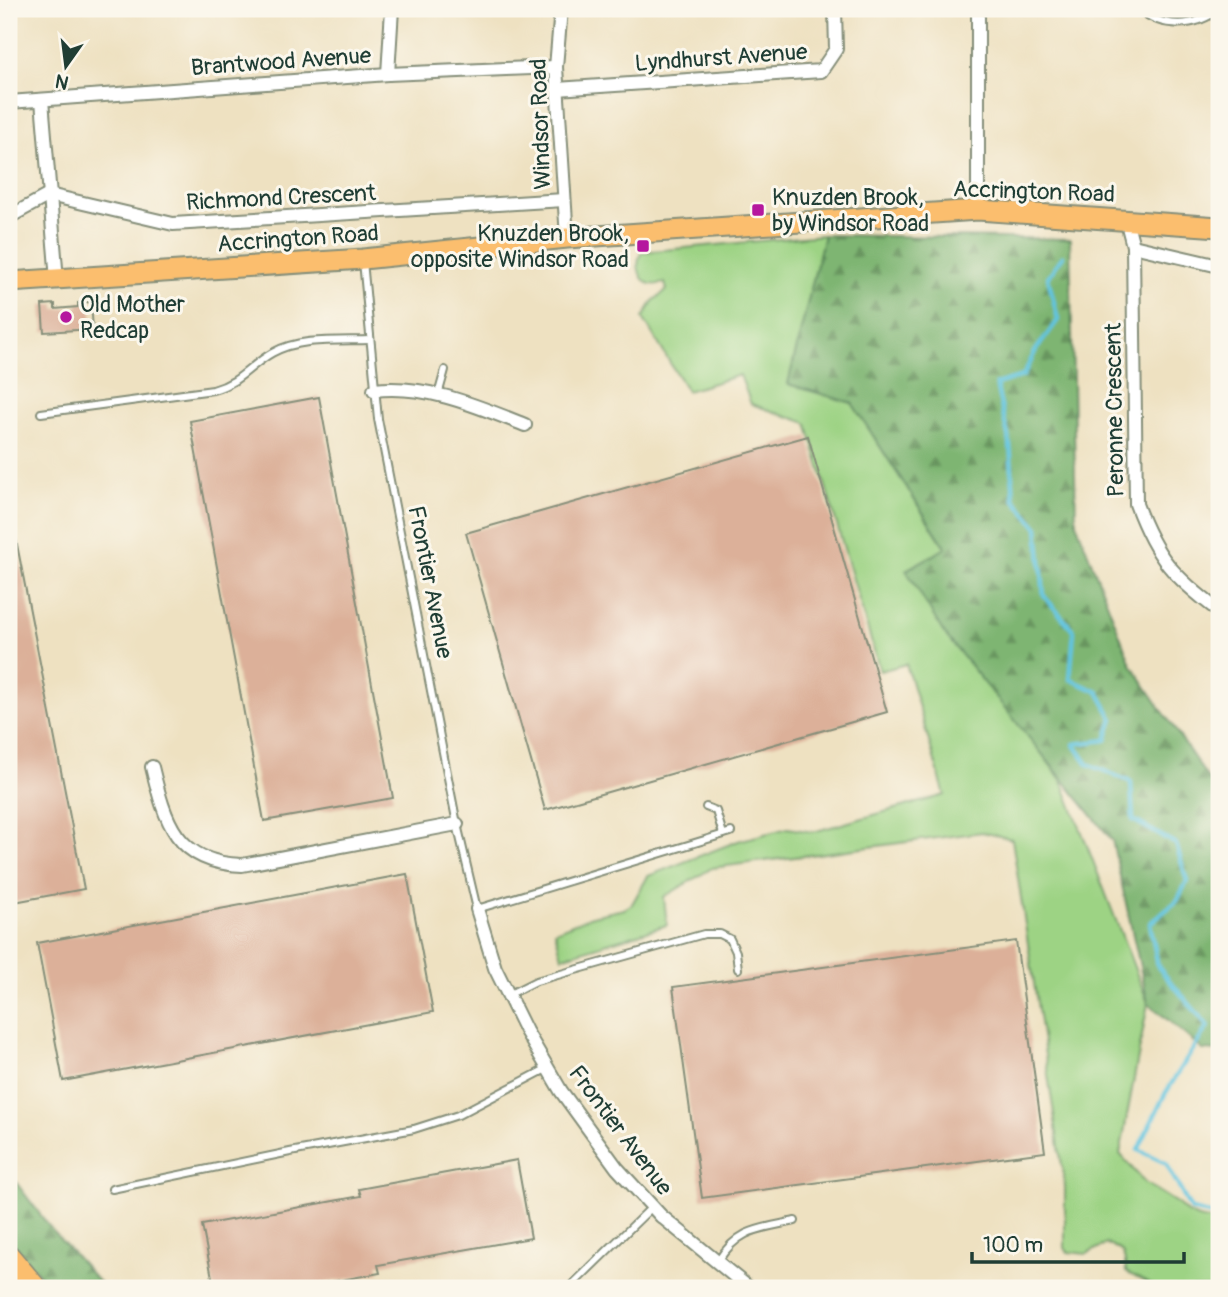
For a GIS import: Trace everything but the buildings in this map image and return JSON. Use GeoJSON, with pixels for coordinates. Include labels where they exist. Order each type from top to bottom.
{"type":"FeatureCollection","features":[{"type":"Feature","properties":{"kind":"highway"},"geometry":{"type":"LineString","coordinates":[[9,1256],[36,1288]]}},
{"type":"Feature","properties":{"kind":"main road","name":"Accrington Road"},"geometry":{"type":"LineString","coordinates":[[9,282],[362,259],[567,238],[978,210],[1219,227]]}},
{"type":"Feature","properties":{"kind":"street"},"geometry":{"type":"LineString","coordinates":[[388,74],[392,9]]}},
{"type":"Feature","properties":{"kind":"street","name":"Windsor Road"},"geometry":{"type":"LineString","coordinates":[[561,9],[556,67],[567,238]]}},
{"type":"Feature","properties":{"kind":"street","name":"Lyndhurst Avenue"},"geometry":{"type":"LineString","coordinates":[[557,89],[821,71],[836,49],[835,9]]}},
{"type":"Feature","properties":{"kind":"street"},"geometry":{"type":"LineString","coordinates":[[978,9],[978,210]]}},
{"type":"Feature","properties":{"kind":"street","name":"Brantwood Avenue"},"geometry":{"type":"LineString","coordinates":[[9,102],[388,74],[556,67]]}},
{"type":"Feature","properties":{"kind":"street"},"geometry":{"type":"LineString","coordinates":[[42,100],[57,280]]}},
{"type":"Feature","properties":{"kind":"street"},"geometry":{"type":"LineString","coordinates":[[9,217],[49,195]]}},
{"type":"Feature","properties":{"kind":"street","name":"Richmond Crescent"},"geometry":{"type":"LineString","coordinates":[[49,195],[173,224],[564,201]]}},
{"type":"Feature","properties":{"kind":"street","name":"Peronne Crescent"},"geometry":{"type":"LineString","coordinates":[[1126,219],[1133,246],[1136,504],[1149,538],[1167,566],[1186,586],[1219,611]]}},
{"type":"Feature","properties":{"kind":"street"},"geometry":{"type":"LineString","coordinates":[[1133,246],[1219,266]]}},
{"type":"Feature","properties":{"kind":"street"},"geometry":{"type":"LineString","coordinates":[[374,390],[409,390],[438,395],[525,425]]}},
{"type":"Feature","properties":{"kind":"street"},"geometry":{"type":"LineString","coordinates":[[152,766],[160,802],[182,842],[200,855],[228,865],[242,865],[457,824]]}},
{"type":"Feature","properties":{"kind":"street","name":"Frontier Avenue"},"geometry":{"type":"LineString","coordinates":[[477,909],[495,968],[526,1031],[561,1091],[617,1168],[652,1207],[749,1288]]}},
{"type":"Feature","properties":{"kind":"lane"},"geometry":{"type":"LineString","coordinates":[[1139,9],[1146,15],[1174,24],[1194,23],[1219,9]]}},
{"type":"Feature","properties":{"kind":"lane","name":"Frontier Avenue"},"geometry":{"type":"LineString","coordinates":[[362,259],[374,390],[457,824],[477,909]]}},
{"type":"Feature","properties":{"kind":"lane"},"geometry":{"type":"LineString","coordinates":[[41,413],[213,390],[229,385],[274,352],[300,343],[370,340]]}},
{"type":"Feature","properties":{"kind":"lane"},"geometry":{"type":"LineString","coordinates":[[438,395],[445,370]]}},
{"type":"Feature","properties":{"kind":"lane"},"geometry":{"type":"LineString","coordinates":[[477,909],[727,833],[716,811],[706,807]]}},
{"type":"Feature","properties":{"kind":"lane"},"geometry":{"type":"LineString","coordinates":[[508,995],[536,981],[704,933],[720,934],[730,939],[736,952],[738,969]]}},
{"type":"Feature","properties":{"kind":"lane"},"geometry":{"type":"LineString","coordinates":[[112,1189],[414,1129],[458,1115],[548,1068]]}},
{"type":"Feature","properties":{"kind":"lane"},"geometry":{"type":"LineString","coordinates":[[569,1288],[652,1207]]}},
{"type":"Feature","properties":{"kind":"lane"},"geometry":{"type":"LineString","coordinates":[[717,1263],[731,1243],[747,1232],[794,1221]]}},
{"type":"Feature","properties":{"kind":"green space"},"geometry":{"type":"Polygon","coordinates":[[[824,235],[788,384],[852,403],[946,549],[906,570],[1062,781],[1148,1003],[1120,1154],[1145,1183],[1187,1213],[1219,1222],[1219,1288],[1157,1288],[1126,1272],[1122,1253],[1112,1246],[1106,1244],[1087,1254],[1068,1252],[1065,1248],[1065,1186],[1012,839],[982,832],[712,868],[664,897],[667,925],[562,957],[555,931],[592,916],[624,909],[632,904],[648,876],[738,841],[788,828],[813,832],[945,795],[906,664],[880,671],[807,423],[751,404],[740,375],[687,391],[643,318],[653,301],[667,290],[665,283],[650,284],[642,277],[638,264],[642,252],[824,235]]]}},
{"type":"Feature","properties":{"kind":"green space"},"geometry":{"type":"Polygon","coordinates":[[[824,235],[1070,239],[1076,522],[1131,664],[1219,795],[1219,1051],[1203,1050],[1148,1003],[1112,840],[943,632],[906,570],[946,548],[852,403],[788,384],[824,235]]]}},
{"type":"Feature","properties":{"kind":"green space"},"geometry":{"type":"Polygon","coordinates":[[[9,1173],[52,1230],[104,1288],[50,1288],[9,1238],[9,1173]]]}},
{"type":"Feature","properties":{"kind":"waterway"},"geometry":{"type":"LineString","coordinates":[[1063,256],[1048,277],[1058,320],[1036,350],[1023,376],[996,384],[1010,444],[1014,499],[1038,528],[1044,596],[1074,631],[1070,679],[1098,692],[1113,719],[1106,740],[1074,744],[1088,764],[1131,782],[1133,820],[1176,844],[1187,881],[1177,901],[1150,923],[1158,967],[1208,1026],[1165,1094],[1138,1150],[1166,1163],[1191,1210],[1219,1216]]}},
{"type":"Feature","properties":{"kind":"place","name":"Knuzden Brook, by Windsor Road"},"geometry":{"type":"Point","coordinates":[758,210]}},
{"type":"Feature","properties":{"kind":"place","name":"Knuzden Brook, opposite Windsor Road"},"geometry":{"type":"Point","coordinates":[643,246]}},
{"type":"Feature","properties":{"kind":"place","name":"Old Mother Redcap"},"geometry":{"type":"Point","coordinates":[66,317]}}]}
